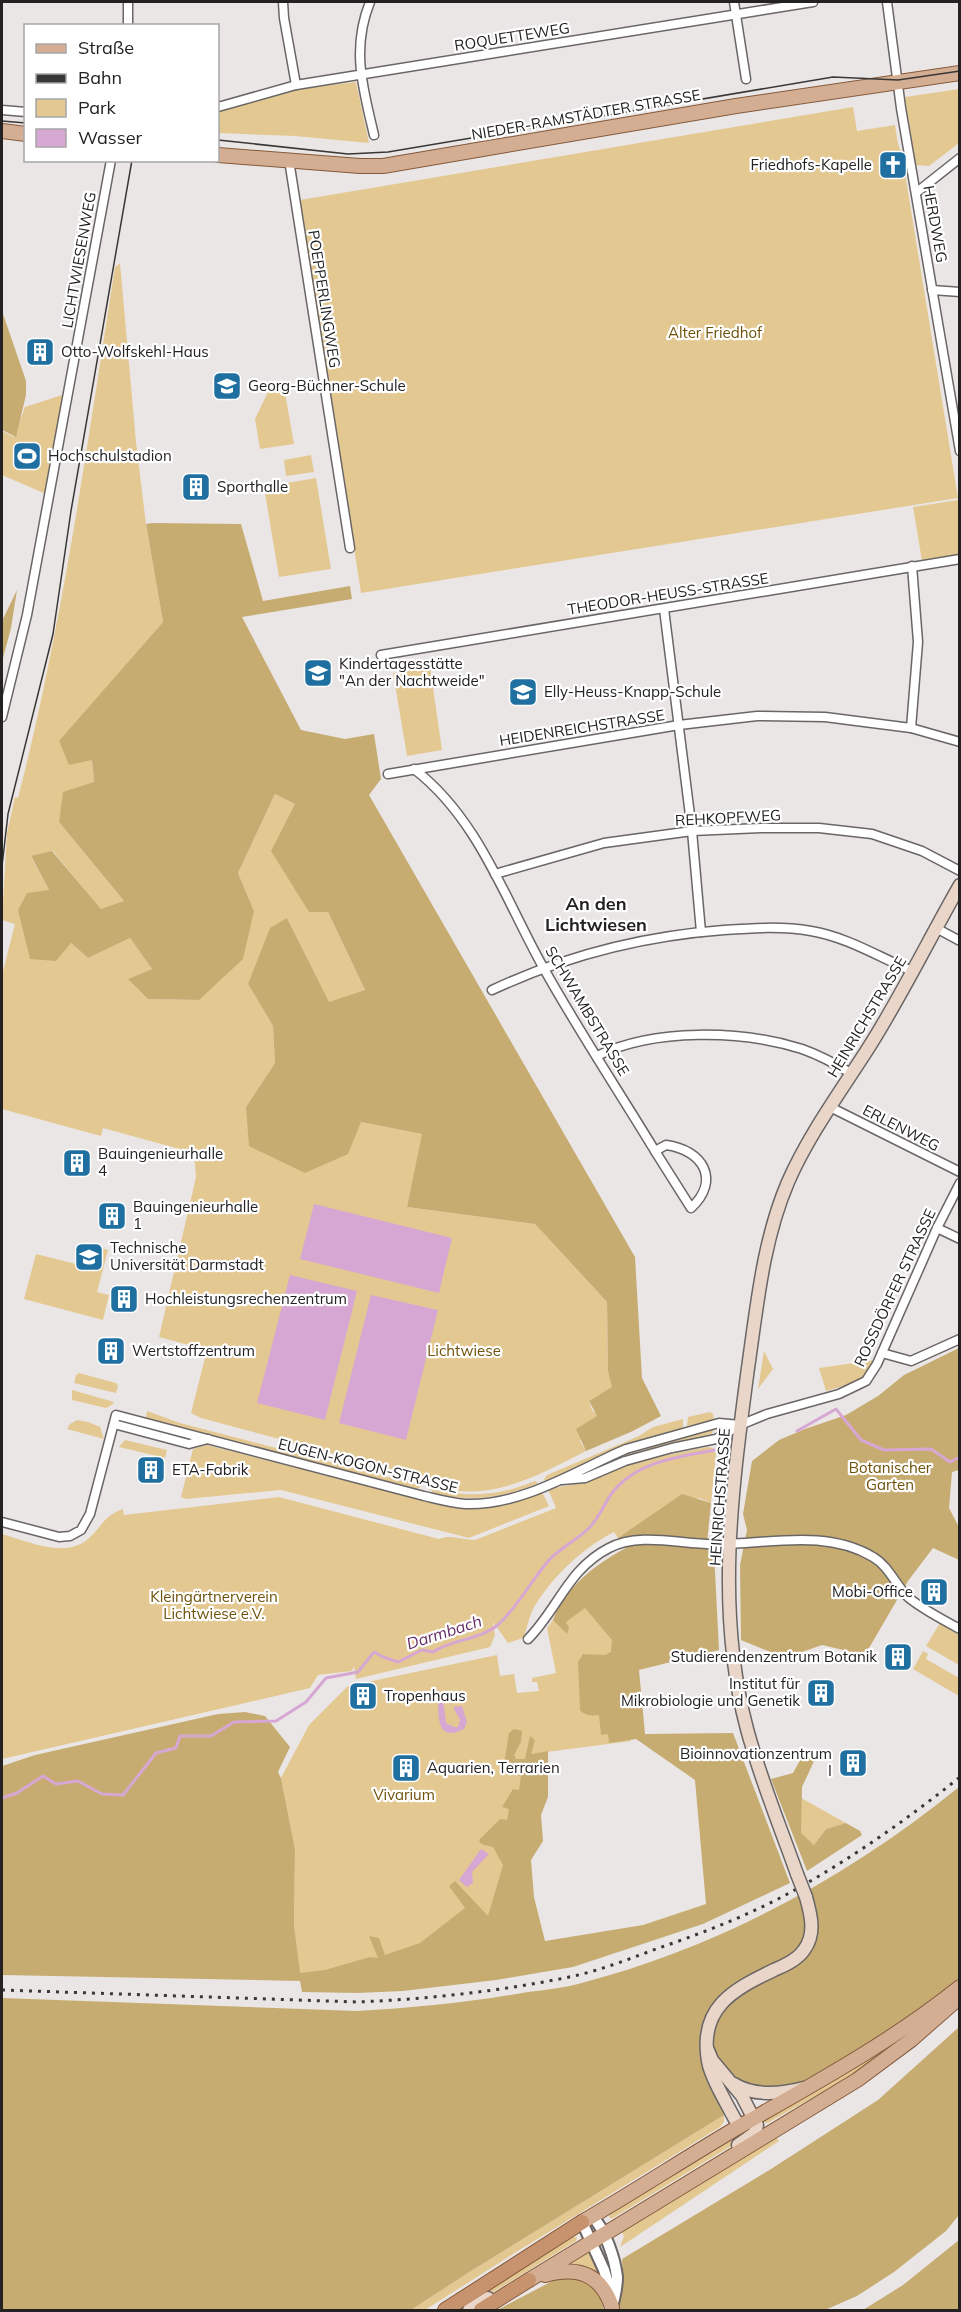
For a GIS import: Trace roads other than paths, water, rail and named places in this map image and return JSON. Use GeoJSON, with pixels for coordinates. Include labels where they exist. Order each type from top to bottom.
{"type":"FeatureCollection","features":[{"type":"Feature","properties":{"kind":"highway"},"geometry":{"type":"LineString","coordinates":[[445,2310],[587,2219]]}},
{"type":"Feature","properties":{"kind":"highway"},"geometry":{"type":"LineString","coordinates":[[484,2304],[529,2280]]}},
{"type":"Feature","properties":{"kind":"main road","name":"NIEDER-RAMSTÄDTER STRASSE"},"geometry":{"type":"LineString","coordinates":[[219,155],[383,166],[736,106],[960,73]]}},
{"type":"Feature","properties":{"kind":"main road"},"geometry":{"type":"LineString","coordinates":[[2,131],[24,134]]}},
{"type":"Feature","properties":{"kind":"main road","name":"HEINRICHSTRASSE"},"geometry":{"type":"LineString","coordinates":[[739,2127],[710,2070],[707,2048],[708,2028],[714,2013],[725,1998],[738,1987],[790,1962],[804,1950],[812,1928],[806,1897],[754,1754],[741,1701],[731,1634],[728,1544],[740,1425],[754,1322],[776,1217],[787,1184],[801,1155],[852,1074],[960,885]]}},
{"type":"Feature","properties":{"kind":"main road"},"geometry":{"type":"LineString","coordinates":[[587,2219],[887,2041],[960,1987]]}},
{"type":"Feature","properties":{"kind":"main road"},"geometry":{"type":"LineString","coordinates":[[469,2310],[484,2304],[753,2140],[823,2102],[889,2057],[960,1997]]}},
{"type":"Feature","properties":{"kind":"main road"},"geometry":{"type":"LineString","coordinates":[[707,2048],[712,2060],[733,2084],[754,2118],[757,2125],[753,2140]]}},
{"type":"Feature","properties":{"kind":"main road"},"geometry":{"type":"LineString","coordinates":[[733,2084],[749,2091],[765,2093],[801,2089],[812,2085]]}},
{"type":"Feature","properties":{"kind":"main road"},"geometry":{"type":"LineString","coordinates":[[739,2127],[753,2140]]}},
{"type":"Feature","properties":{"kind":"main road"},"geometry":{"type":"LineString","coordinates":[[529,2280],[596,2236]]}},
{"type":"Feature","properties":{"kind":"main road"},"geometry":{"type":"LineString","coordinates":[[529,2280],[564,2271],[583,2274],[601,2286],[612,2309]]}},
{"type":"Feature","properties":{"kind":"street"},"geometry":{"type":"LineString","coordinates":[[128,2],[128,24]]}},
{"type":"Feature","properties":{"kind":"street"},"geometry":{"type":"LineString","coordinates":[[283,2],[297,85]]}},
{"type":"Feature","properties":{"kind":"street"},"geometry":{"type":"LineString","coordinates":[[370,2],[366,12],[360,50],[360,75],[374,135]]}},
{"type":"Feature","properties":{"kind":"street"},"geometry":{"type":"LineString","coordinates":[[734,2],[746,79]]}},
{"type":"Feature","properties":{"kind":"street","name":"ROQUETTEWEG"},"geometry":{"type":"LineString","coordinates":[[219,107],[297,85],[813,2]]}},
{"type":"Feature","properties":{"kind":"street","name":"HERDWEG"},"geometry":{"type":"LineString","coordinates":[[887,2],[911,171],[917,192],[960,451]]}},
{"type":"Feature","properties":{"kind":"street"},"geometry":{"type":"LineString","coordinates":[[2,110],[24,112]]}},
{"type":"Feature","properties":{"kind":"street"},"geometry":{"type":"LineString","coordinates":[[917,192],[960,158]]}},
{"type":"Feature","properties":{"kind":"street","name":"POEPPERLINGWEG"},"geometry":{"type":"LineString","coordinates":[[289,160],[350,548]]}},
{"type":"Feature","properties":{"kind":"street","name":"LICHTWIESENWEG"},"geometry":{"type":"LineString","coordinates":[[2,717],[27,615],[111,162]]}},
{"type":"Feature","properties":{"kind":"street"},"geometry":{"type":"LineString","coordinates":[[932,290],[960,292]]}},
{"type":"Feature","properties":{"kind":"street","name":"THEODOR-HEUSS-STRASSE"},"geometry":{"type":"LineString","coordinates":[[381,655],[960,559]]}},
{"type":"Feature","properties":{"kind":"street"},"geometry":{"type":"LineString","coordinates":[[911,728],[918,642],[912,566]]}},
{"type":"Feature","properties":{"kind":"street"},"geometry":{"type":"LineString","coordinates":[[664,609],[692,831],[701,932]]}},
{"type":"Feature","properties":{"kind":"street","name":"HEIDENREICHSTRASSE"},"geometry":{"type":"LineString","coordinates":[[388,774],[679,725],[757,716],[825,717],[911,728],[960,742]]}},
{"type":"Feature","properties":{"kind":"street","name":"SCHWAMBSTRASSE"},"geometry":{"type":"LineString","coordinates":[[414,769],[439,790],[464,821],[495,874],[543,967],[655,1151],[691,1208],[700,1199],[706,1184],[705,1168],[695,1155],[681,1147],[666,1146],[655,1151]]}},
{"type":"Feature","properties":{"kind":"street","name":"REHKOPFWEG"},"geometry":{"type":"LineString","coordinates":[[495,874],[604,843],[692,831],[762,828],[819,828],[872,834],[922,851],[960,871]]}},
{"type":"Feature","properties":{"kind":"street"},"geometry":{"type":"LineString","coordinates":[[492,990],[543,967],[644,940],[763,927],[811,931],[857,944],[912,971]]}},
{"type":"Feature","properties":{"kind":"street"},"geometry":{"type":"LineString","coordinates":[[936,928],[960,941]]}},
{"type":"Feature","properties":{"kind":"street"},"geometry":{"type":"LineString","coordinates":[[597,1056],[608,1050],[663,1038],[720,1036],[788,1045],[820,1057],[852,1074]]}},
{"type":"Feature","properties":{"kind":"street","name":"ERLENWEG"},"geometry":{"type":"LineString","coordinates":[[830,1107],[960,1172]]}},
{"type":"Feature","properties":{"kind":"street","name":"ROSSDÖRFER STRASSE"},"geometry":{"type":"LineString","coordinates":[[740,1425],[767,1414],[839,1394],[856,1387],[872,1374],[937,1228],[960,1183]]}},
{"type":"Feature","properties":{"kind":"street"},"geometry":{"type":"LineString","coordinates":[[937,1228],[960,1239]]}},
{"type":"Feature","properties":{"kind":"street"},"geometry":{"type":"LineString","coordinates":[[882,1353],[911,1361],[960,1339]]}},
{"type":"Feature","properties":{"kind":"street","name":"EUGEN-KOGON-STRASSE"},"geometry":{"type":"LineString","coordinates":[[208,1439],[189,1444],[114,1424],[116,1415],[208,1439],[424,1496],[464,1504],[490,1503],[515,1498],[626,1449],[719,1423],[740,1425]]}},
{"type":"Feature","properties":{"kind":"street"},"geometry":{"type":"LineString","coordinates":[[2,1522],[59,1536],[70,1536],[81,1530],[90,1514],[114,1424]]}},
{"type":"Feature","properties":{"kind":"street","name":"EUGEN-KOGON-STRASSE"},"geometry":{"type":"LineString","coordinates":[[556,1481],[585,1478],[625,1461],[716,1439],[740,1425]]}},
{"type":"Feature","properties":{"kind":"street"},"geometry":{"type":"LineString","coordinates":[[528,1639],[537,1630],[571,1580],[588,1563],[609,1548],[642,1540],[728,1544],[778,1539],[821,1541],[847,1546],[874,1557],[910,1599],[960,1629]]}},
{"type":"Feature","properties":{"kind":"street"},"geometry":{"type":"LineString","coordinates":[[587,2219],[614,2264],[617,2279],[612,2309]]}},
{"type":"Feature","properties":{"kind":"water"},"geometry":{"type":"Polygon","coordinates":[[[314,1204],[452,1238],[439,1293],[300,1259],[314,1204]]]}},
{"type":"Feature","properties":{"kind":"water"},"geometry":{"type":"Polygon","coordinates":[[[290,1275],[357,1291],[325,1420],[257,1403],[290,1275]]]}},
{"type":"Feature","properties":{"kind":"water"},"geometry":{"type":"Polygon","coordinates":[[[371,1295],[438,1310],[406,1440],[339,1423],[371,1295]]]}},
{"type":"Feature","properties":{"kind":"water"},"geometry":{"type":"Polygon","coordinates":[[[438,1688],[441,1700],[443,1699],[446,1723],[458,1727],[460,1720],[453,1707],[462,1706],[467,1722],[464,1729],[453,1733],[446,1732],[442,1728],[438,1712],[438,1688]]]}},
{"type":"Feature","properties":{"kind":"water"},"geometry":{"type":"Polygon","coordinates":[[[481,1849],[489,1854],[472,1872],[473,1883],[467,1887],[459,1880],[481,1849]]]}},
{"type":"Feature","properties":{"kind":"waterway","name":"Darmbach"},"geometry":{"type":"LineString","coordinates":[[797,1431],[836,1409],[861,1440],[884,1450],[931,1449],[950,1462],[960,1457]]}},
{"type":"Feature","properties":{"kind":"waterway","name":"Darmbach"},"geometry":{"type":"LineString","coordinates":[[2,1798],[17,1793],[43,1776],[56,1784],[78,1781],[102,1794],[123,1795],[156,1753],[176,1748],[180,1736],[211,1736],[234,1722],[276,1721],[306,1702],[326,1678],[358,1672],[374,1652],[398,1662],[422,1650],[433,1652],[449,1644],[483,1634],[506,1617],[550,1559],[589,1528],[622,1482],[633,1474],[659,1462],[715,1450]]}},
{"type":"Feature","properties":{"kind":"tram line"},"geometry":{"type":"LineString","coordinates":[[219,140],[348,154],[388,152],[833,77],[898,80],[960,71]]}},
{"type":"Feature","properties":{"kind":"tram line"},"geometry":{"type":"LineString","coordinates":[[2,121],[24,123]]}},
{"type":"Feature","properties":{"kind":"tram line"},"geometry":{"type":"LineString","coordinates":[[2,866],[8,814],[53,634],[71,511],[132,162]]}},
{"type":"Feature","properties":{"kind":"railway"},"geometry":{"type":"LineString","coordinates":[[2,1990],[357,2002],[466,1994],[574,1976],[615,1964],[702,1932],[778,1899],[872,1842],[960,1777]]}},
{"type":"Feature","properties":{"kind":"place","name":"Friedhofs-Kapelle"},"geometry":{"type":"Point","coordinates":[893,165]}},
{"type":"Feature","properties":{"kind":"place","name":"Otto-Wolfskehl-Haus"},"geometry":{"type":"Point","coordinates":[40,352]}},
{"type":"Feature","properties":{"kind":"place","name":"Georg-Büchner-Schule"},"geometry":{"type":"Point","coordinates":[227,386]}},
{"type":"Feature","properties":{"kind":"place","name":"Hochschulstadion"},"geometry":{"type":"Point","coordinates":[27,456]}},
{"type":"Feature","properties":{"kind":"place","name":"Sporthalle"},"geometry":{"type":"Point","coordinates":[196,487]}},
{"type":"Feature","properties":{"kind":"place","name":"Kindertagesstätte \"An der Nachtweide\""},"geometry":{"type":"Point","coordinates":[318,673]}},
{"type":"Feature","properties":{"kind":"place","name":"Elly-Heuss-Knapp-Schule"},"geometry":{"type":"Point","coordinates":[523,692]}},
{"type":"Feature","properties":{"kind":"place","name":"Bauingenieurhalle 4"},"geometry":{"type":"Point","coordinates":[77,1163]}},
{"type":"Feature","properties":{"kind":"place","name":"Bauingenieurhalle 1"},"geometry":{"type":"Point","coordinates":[112,1216]}},
{"type":"Feature","properties":{"kind":"place","name":"Technische Universität Darmstadt"},"geometry":{"type":"Point","coordinates":[89,1257]}},
{"type":"Feature","properties":{"kind":"place","name":"Hochleistungsrechenzentrum"},"geometry":{"type":"Point","coordinates":[124,1299]}},
{"type":"Feature","properties":{"kind":"place","name":"Wertstoffzentrum"},"geometry":{"type":"Point","coordinates":[111,1351]}},
{"type":"Feature","properties":{"kind":"place","name":"ETA-Fabrik"},"geometry":{"type":"Point","coordinates":[151,1470]}},
{"type":"Feature","properties":{"kind":"place","name":"Mobi-Office"},"geometry":{"type":"Point","coordinates":[934,1592]}},
{"type":"Feature","properties":{"kind":"place","name":"Studierendenzentrum Botanik"},"geometry":{"type":"Point","coordinates":[898,1657]}},
{"type":"Feature","properties":{"kind":"place","name":"Institut für Mikrobiologie und Genetik"},"geometry":{"type":"Point","coordinates":[821,1693]}},
{"type":"Feature","properties":{"kind":"place","name":"Tropenhaus"},"geometry":{"type":"Point","coordinates":[363,1696]}},
{"type":"Feature","properties":{"kind":"place","name":"Bioinnovationzentrum I"},"geometry":{"type":"Point","coordinates":[853,1763]}},
{"type":"Feature","properties":{"kind":"place","name":"Aquarien, Terrarien"},"geometry":{"type":"Point","coordinates":[406,1768]}},
{"type":"Feature","properties":{"kind":"district","name":"An den Lichtwiesen"},"geometry":{"type":"Point","coordinates":[596,914]}},
{"type":"Feature","properties":{"kind":"park label","name":"Alter Friedhof"},"geometry":{"type":"Point","coordinates":[715,333]}},
{"type":"Feature","properties":{"kind":"park label","name":"Lichtwiese"},"geometry":{"type":"Point","coordinates":[464,1351]}},
{"type":"Feature","properties":{"kind":"park label","name":"Botanischer Garten"},"geometry":{"type":"Point","coordinates":[890,1476]}},
{"type":"Feature","properties":{"kind":"park label","name":"Kleingärtnerverein Lichtwiese e.V."},"geometry":{"type":"Point","coordinates":[214,1606]}},
{"type":"Feature","properties":{"kind":"park label","name":"Vivarium"},"geometry":{"type":"Point","coordinates":[404,1795]}}]}
